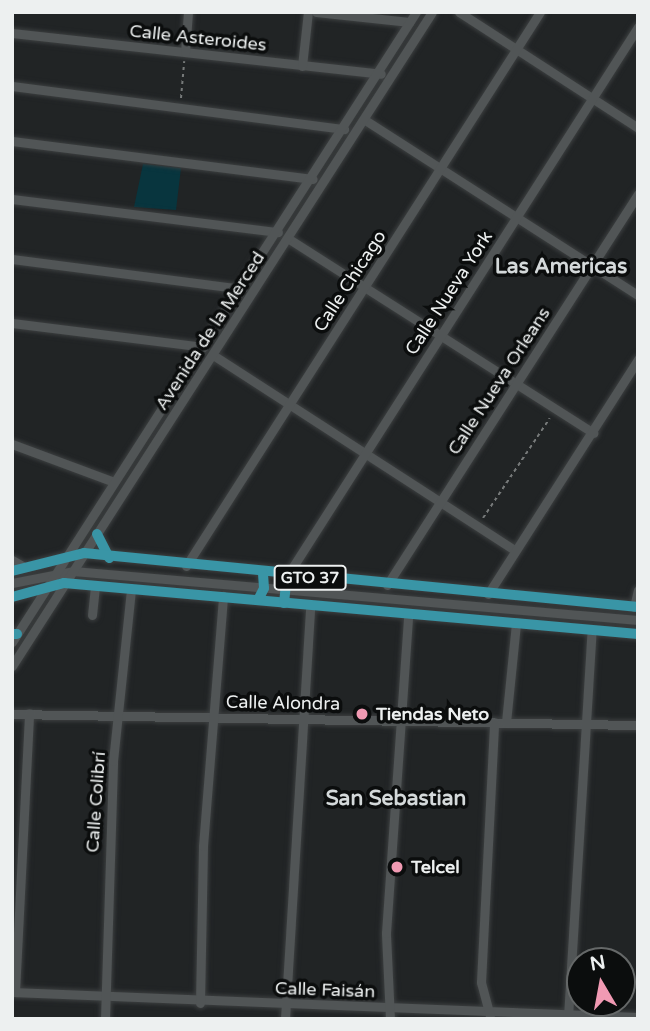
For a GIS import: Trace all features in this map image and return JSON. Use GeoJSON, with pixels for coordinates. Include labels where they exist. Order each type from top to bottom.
{"type":"FeatureCollection","features":[{"type":"Feature","properties":{"kind":"main road"},"geometry":{"type":"LineString","coordinates":[[97,534],[109,558]]}},
{"type":"Feature","properties":{"kind":"main road","name":"GTO 37"},"geometry":{"type":"LineString","coordinates":[[18,569],[84,553],[109,558],[287,576],[636,607]]}},
{"type":"Feature","properties":{"kind":"main road"},"geometry":{"type":"LineString","coordinates":[[258,600],[264,588],[263,573]]}},
{"type":"Feature","properties":{"kind":"main road"},"geometry":{"type":"LineString","coordinates":[[284,603],[282,588],[287,576]]}},
{"type":"Feature","properties":{"kind":"main road","name":"GTO 37"},"geometry":{"type":"LineString","coordinates":[[12,597],[50,583],[64,583],[638,634]]}},
{"type":"Feature","properties":{"kind":"street"},"geometry":{"type":"LineString","coordinates":[[185,52],[188,12]]}},
{"type":"Feature","properties":{"kind":"street"},"geometry":{"type":"LineString","coordinates":[[302,66],[307,12]]}},
{"type":"Feature","properties":{"kind":"street"},"geometry":{"type":"LineString","coordinates":[[316,12],[409,22]]}},
{"type":"Feature","properties":{"kind":"street","name":"Avenida de la Merced"},"geometry":{"type":"LineString","coordinates":[[14,637],[381,75],[415,12]]}},
{"type":"Feature","properties":{"kind":"street","name":"Avenida de la Merced"},"geometry":{"type":"LineString","coordinates":[[12,666],[289,239],[432,12]]}},
{"type":"Feature","properties":{"kind":"street"},"geometry":{"type":"LineString","coordinates":[[458,12],[638,128]]}},
{"type":"Feature","properties":{"kind":"street","name":"Calle Chicago"},"geometry":{"type":"LineString","coordinates":[[186,566],[443,168],[540,12]]}},
{"type":"Feature","properties":{"kind":"street","name":"Calle Nueva York"},"geometry":{"type":"LineString","coordinates":[[287,576],[638,27]]}},
{"type":"Feature","properties":{"kind":"street","name":"Calle Asteroides"},"geometry":{"type":"LineString","coordinates":[[12,33],[381,75]]}},
{"type":"Feature","properties":{"kind":"street"},"geometry":{"type":"LineString","coordinates":[[12,86],[344,129]]}},
{"type":"Feature","properties":{"kind":"street"},"geometry":{"type":"LineString","coordinates":[[365,120],[638,295]]}},
{"type":"Feature","properties":{"kind":"street"},"geometry":{"type":"LineString","coordinates":[[12,141],[313,179]]}},
{"type":"Feature","properties":{"kind":"street","name":"Calle Nueva Orleans"},"geometry":{"type":"LineString","coordinates":[[387,585],[638,194]]}},
{"type":"Feature","properties":{"kind":"street"},"geometry":{"type":"LineString","coordinates":[[12,199],[278,232]]}},
{"type":"Feature","properties":{"kind":"street"},"geometry":{"type":"LineString","coordinates":[[289,239],[593,433]]}},
{"type":"Feature","properties":{"kind":"street"},"geometry":{"type":"LineString","coordinates":[[12,259],[242,289]]}},
{"type":"Feature","properties":{"kind":"street"},"geometry":{"type":"LineString","coordinates":[[12,323],[204,347]]}},
{"type":"Feature","properties":{"kind":"street"},"geometry":{"type":"LineString","coordinates":[[213,355],[363,455],[515,550]]}},
{"type":"Feature","properties":{"kind":"street"},"geometry":{"type":"LineString","coordinates":[[488,594],[638,359]]}},
{"type":"Feature","properties":{"kind":"street"},"geometry":{"type":"LineString","coordinates":[[12,444],[114,482]]}},
{"type":"Feature","properties":{"kind":"street"},"geometry":{"type":"LineString","coordinates":[[12,560],[18,569]]}},
{"type":"Feature","properties":{"kind":"street"},"geometry":{"type":"LineString","coordinates":[[12,583],[57,571],[73,571],[638,620]]}},
{"type":"Feature","properties":{"kind":"street"},"geometry":{"type":"LineString","coordinates":[[92,615],[95,586]]}},
{"type":"Feature","properties":{"kind":"street","name":"Calle Colibrí"},"geometry":{"type":"LineString","coordinates":[[106,1019],[107,866],[131,589]]}},
{"type":"Feature","properties":{"kind":"street"},"geometry":{"type":"LineString","coordinates":[[636,607],[638,590]]}},
{"type":"Feature","properties":{"kind":"street"},"geometry":{"type":"LineString","coordinates":[[200,1003],[203,846],[222,596]]}},
{"type":"Feature","properties":{"kind":"street"},"geometry":{"type":"LineString","coordinates":[[285,1019],[310,605]]}},
{"type":"Feature","properties":{"kind":"street"},"geometry":{"type":"LineString","coordinates":[[390,1014],[386,933],[408,615]]}},
{"type":"Feature","properties":{"kind":"street"},"geometry":{"type":"LineString","coordinates":[[506,722],[516,623]]}},
{"type":"Feature","properties":{"kind":"street"},"geometry":{"type":"LineString","coordinates":[[572,947],[583,724],[592,630]]}},
{"type":"Feature","properties":{"kind":"street"},"geometry":{"type":"LineString","coordinates":[[14,992],[29,713]]}},
{"type":"Feature","properties":{"kind":"street","name":"Calle Alondra"},"geometry":{"type":"LineString","coordinates":[[12,714],[638,725]]}},
{"type":"Feature","properties":{"kind":"street"},"geometry":{"type":"LineString","coordinates":[[490,1016],[481,982],[494,722]]}},
{"type":"Feature","properties":{"kind":"street","name":"Calle Faisán"},"geometry":{"type":"LineString","coordinates":[[14,992],[105,999],[338,1006],[390,1014],[568,1017]]}},
{"type":"Feature","properties":{"kind":"street"},"geometry":{"type":"LineString","coordinates":[[337,1019],[338,1006]]}},
{"type":"Feature","properties":{"kind":"path"},"geometry":{"type":"LineString","coordinates":[[180,106],[185,52]]}},
{"type":"Feature","properties":{"kind":"path"},"geometry":{"type":"LineString","coordinates":[[478,525],[556,408]]}},
{"type":"Feature","properties":{"kind":"shaded area"},"geometry":{"type":"Polygon","coordinates":[[[143,164],[181,168],[176,210],[134,207],[143,164]]]}},
{"type":"Feature","properties":{"kind":"place","name":"Tiendas Neto"},"geometry":{"type":"Point","coordinates":[362,714]}},
{"type":"Feature","properties":{"kind":"place","name":"Telcel"},"geometry":{"type":"Point","coordinates":[397,867]}},
{"type":"Feature","properties":{"kind":"district","name":"Las Americas"},"geometry":{"type":"Point","coordinates":[561,267]}},
{"type":"Feature","properties":{"kind":"district","name":"San Sebastian"},"geometry":{"type":"Point","coordinates":[396,799]}}]}
